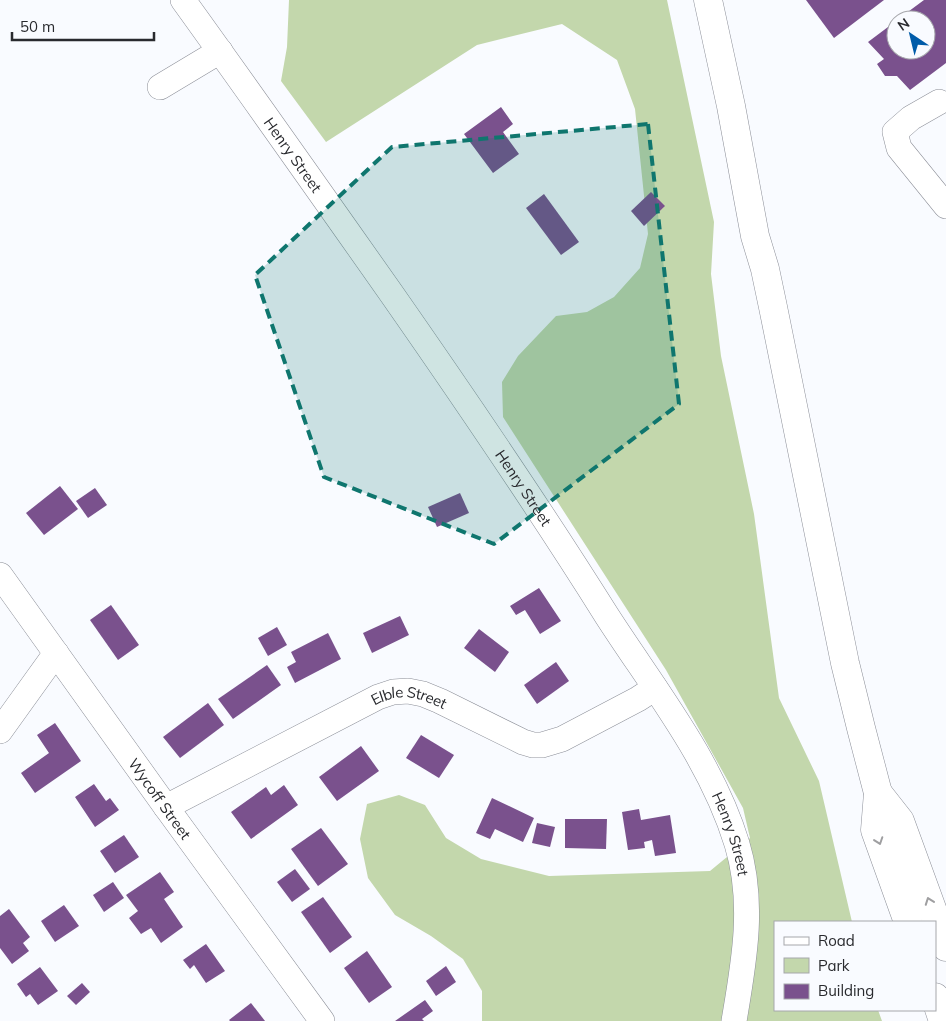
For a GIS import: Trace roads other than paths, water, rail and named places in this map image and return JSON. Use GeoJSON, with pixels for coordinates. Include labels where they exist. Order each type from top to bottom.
{"type":"FeatureCollection","features":[{"type":"Feature","properties":{"kind":"highway"},"geometry":{"type":"LineString","coordinates":[[708,0],[731,106],[755,236],[765,269],[845,662],[860,728],[878,793],[875,830],[908,921]]}},
{"type":"Feature","properties":{"kind":"highway"},"geometry":{"type":"LineString","coordinates":[[878,793],[900,821],[946,946]]}},
{"type":"Feature","properties":{"kind":"highway"},"geometry":{"type":"LineString","coordinates":[[936,1000],[943,1021]]}},
{"type":"Feature","properties":{"kind":"street","name":"Henry Street"},"geometry":{"type":"LineString","coordinates":[[183,0],[271,121],[478,419],[568,553],[688,739],[714,786],[737,842],[748,899],[747,929],[734,1021]]}},
{"type":"Feature","properties":{"kind":"street"},"geometry":{"type":"LineString","coordinates":[[160,88],[220,51]]}},
{"type":"Feature","properties":{"kind":"street"},"geometry":{"type":"LineString","coordinates":[[944,103],[911,118],[895,132],[899,148],[946,206]]}},
{"type":"Feature","properties":{"kind":"street","name":"Wycoff Street"},"geometry":{"type":"LineString","coordinates":[[0,575],[322,1021]]}},
{"type":"Feature","properties":{"kind":"street"},"geometry":{"type":"LineString","coordinates":[[0,731],[56,653]]}},
{"type":"Feature","properties":{"kind":"street","name":"Elble Street"},"geometry":{"type":"LineString","coordinates":[[166,807],[378,697],[393,692],[408,691],[424,694],[523,742],[542,745],[562,739],[655,688]]}}]}
